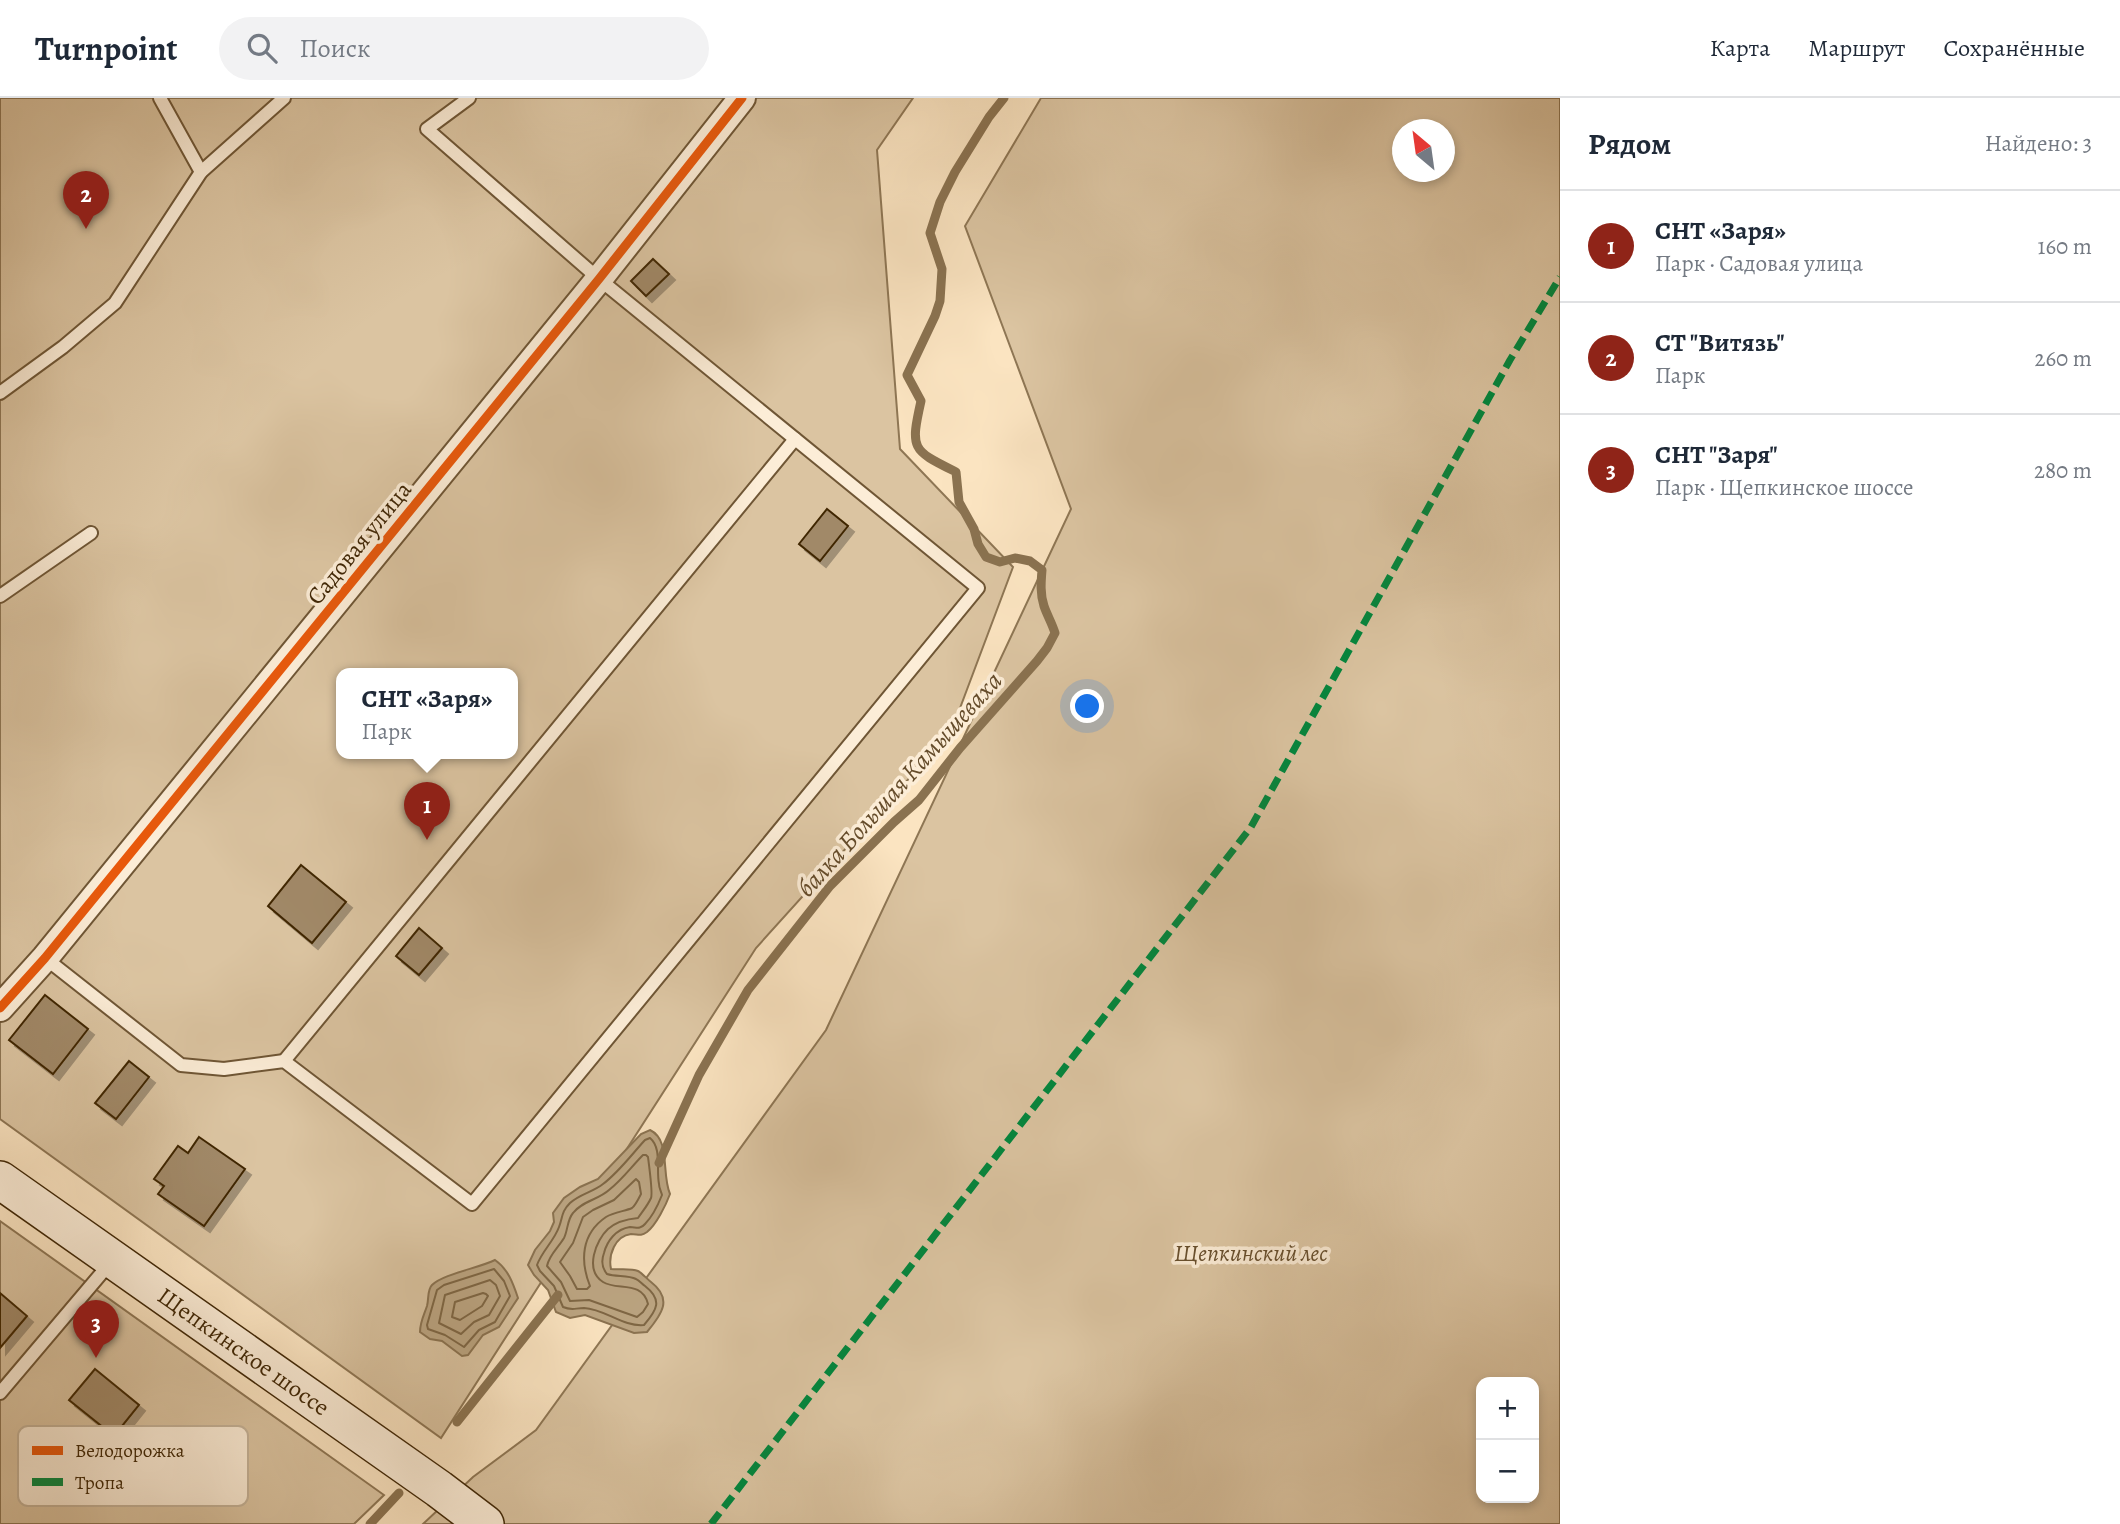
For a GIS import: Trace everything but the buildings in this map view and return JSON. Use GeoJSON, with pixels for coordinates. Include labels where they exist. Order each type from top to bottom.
{"type":"FeatureCollection","features":[{"type":"Feature","properties":{"kind":"main road","name":"Щепкинское шоссе"},"geometry":{"type":"LineString","coordinates":[[0,1180],[485,1524]]}},
{"type":"Feature","properties":{"kind":"street","name":"Садовая улица"},"geometry":{"type":"LineString","coordinates":[[0,1008],[45,958],[599,279],[742,98]]}},
{"type":"Feature","properties":{"kind":"lane"},"geometry":{"type":"LineString","coordinates":[[160,98],[201,172]]}},
{"type":"Feature","properties":{"kind":"lane"},"geometry":{"type":"LineString","coordinates":[[0,393],[63,348],[114,303],[201,172],[284,98]]}},
{"type":"Feature","properties":{"kind":"lane"},"geometry":{"type":"LineString","coordinates":[[284,1061],[472,1204],[978,588],[599,279],[427,129],[469,98]]}},
{"type":"Feature","properties":{"kind":"lane"},"geometry":{"type":"LineString","coordinates":[[45,958],[181,1065],[224,1069],[284,1061],[795,439]]}},
{"type":"Feature","properties":{"kind":"lane"},"geometry":{"type":"LineString","coordinates":[[0,596],[91,533]]}},
{"type":"Feature","properties":{"kind":"lane"},"geometry":{"type":"LineString","coordinates":[[0,1392],[113,1260]]}},
{"type":"Feature","properties":{"kind":"green space"},"geometry":{"type":"Polygon","coordinates":[[[0,98],[913,98],[877,150],[900,449],[1013,567],[951,732],[756,948],[441,1438],[0,1119],[0,98]]]}},
{"type":"Feature","properties":{"kind":"green space","name":"Щепкинский лес"},"geometry":{"type":"Polygon","coordinates":[[[1041,98],[1560,98],[1560,1524],[423,1524],[473,1477],[536,1430],[826,1030],[1071,509],[965,226],[1041,98]]]}},
{"type":"Feature","properties":{"kind":"green space"},"geometry":{"type":"Polygon","coordinates":[[[0,1221],[384,1495],[354,1524],[0,1524],[0,1221]]]}},
{"type":"Feature","properties":{"kind":"water"},"geometry":{"type":"Polygon","coordinates":[[[650,1130],[661,1141],[670,1194],[657,1220],[647,1232],[625,1236],[617,1242],[610,1264],[611,1269],[638,1271],[658,1288],[663,1301],[661,1313],[647,1332],[634,1333],[585,1315],[570,1318],[556,1312],[548,1290],[528,1265],[535,1250],[550,1231],[554,1222],[553,1213],[564,1198],[598,1179],[641,1134],[650,1130]]]}},
{"type":"Feature","properties":{"kind":"water"},"geometry":{"type":"Polygon","coordinates":[[[495,1260],[507,1272],[518,1298],[499,1327],[483,1335],[468,1355],[462,1356],[442,1341],[430,1339],[420,1332],[432,1285],[495,1260]]]}},
{"type":"Feature","properties":{"kind":"waterway","name":"балка Большая Камышеваха"},"geometry":{"type":"LineString","coordinates":[[659,1163],[699,1075],[748,990],[830,886],[919,800],[960,748],[1037,661],[1055,633],[1043,602],[1042,570],[1030,561],[1015,558],[1000,562],[986,557],[959,502],[956,472],[930,459],[918,447],[916,430],[921,401],[907,375],[940,301],[942,269],[930,233],[940,202],[955,172],[1004,98]]}},
{"type":"Feature","properties":{"kind":"waterway","name":"балка Большая Камышеваха"},"geometry":{"type":"LineString","coordinates":[[457,1422],[558,1295]]}},
{"type":"Feature","properties":{"kind":"waterway","name":"балка Большая Камышеваха"},"geometry":{"type":"LineString","coordinates":[[370,1524],[399,1493]]}},
{"type":"Feature","properties":{"kind":"marked path"},"geometry":{"type":"LineString","coordinates":[[711,1524],[1251,827],[1510,360],[1560,277]]}},
{"type":"Feature","properties":{"kind":"cycle path"},"geometry":{"type":"LineString","coordinates":[[0,1008],[45,958],[599,279],[742,98]]}},
{"type":"Feature","properties":{"kind":"place","name":"СТ \"Витязь\""},"geometry":{"type":"Point","coordinates":[86,229]}},
{"type":"Feature","properties":{"kind":"place","name":"СНТ «Заря»"},"geometry":{"type":"Point","coordinates":[427,840]}},
{"type":"Feature","properties":{"kind":"place","name":"СНТ \"Заря\""},"geometry":{"type":"Point","coordinates":[96,1358]}}]}
